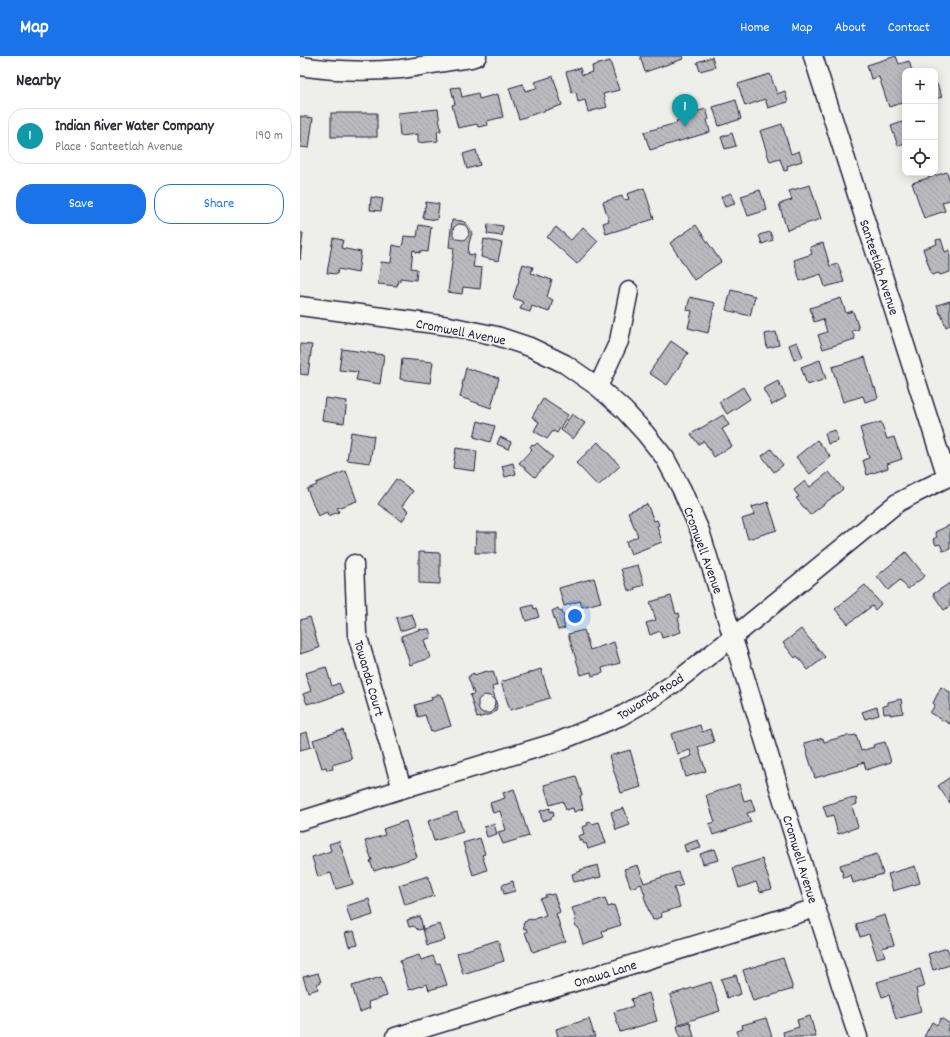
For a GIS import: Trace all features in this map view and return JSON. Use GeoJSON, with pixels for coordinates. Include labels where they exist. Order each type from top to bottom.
{"type":"FeatureCollection","features":[{"type":"Feature","properties":{"kind":"street"},"geometry":{"type":"LineString","coordinates":[[300,66],[357,71],[400,69],[477,56]]}},
{"type":"Feature","properties":{"kind":"street","name":"Santeetlah Avenue"},"geometry":{"type":"LineString","coordinates":[[813,56],[948,477]]}},
{"type":"Feature","properties":{"kind":"street"},"geometry":{"type":"LineString","coordinates":[[598,387],[619,341],[629,291]]}},
{"type":"Feature","properties":{"kind":"street","name":"Cromwell Avenue"},"geometry":{"type":"LineString","coordinates":[[300,306],[449,326],[498,336],[530,347],[565,364],[598,387],[624,410],[665,458],[682,490],[700,531],[816,908],[858,1037]]}},
{"type":"Feature","properties":{"kind":"street","name":"Towanda Road"},"geometry":{"type":"LineString","coordinates":[[300,821],[402,788],[557,742],[621,716],[673,684],[897,503],[948,477]]}},
{"type":"Feature","properties":{"kind":"street","name":"Towanda Court"},"geometry":{"type":"LineString","coordinates":[[354,564],[357,634],[402,788]]}},
{"type":"Feature","properties":{"kind":"street","name":"Onawa Lane"},"geometry":{"type":"LineString","coordinates":[[394,1037],[816,908]]}},
{"type":"Feature","properties":{"kind":"building"},"geometry":{"type":"Polygon","coordinates":[[[640,56],[682,56],[683,59],[645,72],[640,56]]]}},
{"type":"Feature","properties":{"kind":"building"},"geometry":{"type":"Polygon","coordinates":[[[896,56],[899,64],[909,61],[911,68],[902,68],[902,103],[889,107],[879,77],[871,79],[867,65],[896,56]]]}},
{"type":"Feature","properties":{"kind":"building"},"geometry":{"type":"Polygon","coordinates":[[[712,57],[715,67],[700,71],[697,62],[712,57]]]}},
{"type":"Feature","properties":{"kind":"building"},"geometry":{"type":"Polygon","coordinates":[[[610,61],[619,90],[603,94],[607,107],[588,112],[585,100],[578,102],[576,92],[572,93],[566,72],[580,68],[582,75],[593,72],[592,66],[610,61]]]}},
{"type":"Feature","properties":{"kind":"building"},"geometry":{"type":"Polygon","coordinates":[[[770,74],[777,94],[785,91],[788,102],[768,108],[765,99],[745,106],[738,84],[770,74]]]}},
{"type":"Feature","properties":{"kind":"building"},"geometry":{"type":"Polygon","coordinates":[[[553,76],[562,105],[519,119],[509,88],[523,84],[525,91],[537,88],[535,82],[553,76]]]}},
{"type":"Feature","properties":{"kind":"building"},"geometry":{"type":"Polygon","coordinates":[[[460,87],[462,97],[478,93],[479,99],[498,94],[503,117],[487,121],[488,125],[478,127],[477,124],[458,128],[452,105],[455,104],[451,88],[460,87]]]}},
{"type":"Feature","properties":{"kind":"building"},"geometry":{"type":"Polygon","coordinates":[[[938,87],[942,97],[938,98],[938,87]]]}},
{"type":"Feature","properties":{"kind":"building"},"geometry":{"type":"Polygon","coordinates":[[[736,100],[741,119],[719,126],[713,107],[736,100]]]}},
{"type":"Feature","properties":{"kind":"building"},"geometry":{"type":"Polygon","coordinates":[[[438,109],[441,131],[437,131],[438,141],[418,143],[418,134],[400,136],[398,113],[438,109]]]}},
{"type":"Feature","properties":{"kind":"building"},"geometry":{"type":"Polygon","coordinates":[[[706,109],[709,119],[707,120],[710,132],[650,150],[644,132],[677,123],[676,121],[688,117],[688,114],[706,109]]]}},
{"type":"Feature","properties":{"kind":"building"},"geometry":{"type":"Polygon","coordinates":[[[331,113],[377,113],[377,137],[331,137],[331,113]]]}},
{"type":"Feature","properties":{"kind":"building"},"geometry":{"type":"Polygon","coordinates":[[[300,116],[313,118],[309,148],[300,147],[300,116]]]}},
{"type":"Feature","properties":{"kind":"building"},"geometry":{"type":"Polygon","coordinates":[[[902,122],[902,144],[898,146],[891,126],[902,122]]]}},
{"type":"Feature","properties":{"kind":"building"},"geometry":{"type":"Polygon","coordinates":[[[782,124],[791,154],[799,151],[802,161],[787,166],[788,170],[784,171],[780,159],[770,162],[760,131],[782,124]]]}},
{"type":"Feature","properties":{"kind":"building"},"geometry":{"type":"Polygon","coordinates":[[[732,133],[736,146],[725,149],[721,137],[732,133]]]}},
{"type":"Feature","properties":{"kind":"building"},"geometry":{"type":"Polygon","coordinates":[[[476,150],[480,165],[467,169],[463,154],[476,150]]]}},
{"type":"Feature","properties":{"kind":"building"},"geometry":{"type":"Polygon","coordinates":[[[947,172],[950,182],[950,200],[942,202],[945,211],[924,218],[912,183],[947,172]]]}},
{"type":"Feature","properties":{"kind":"building"},"geometry":{"type":"Polygon","coordinates":[[[810,185],[821,219],[787,230],[779,204],[792,200],[789,191],[810,185]]]}},
{"type":"Feature","properties":{"kind":"building"},"geometry":{"type":"Polygon","coordinates":[[[644,188],[654,219],[606,234],[603,223],[609,221],[603,202],[622,196],[624,200],[629,199],[627,194],[644,188]]]}},
{"type":"Feature","properties":{"kind":"building"},"geometry":{"type":"Polygon","coordinates":[[[760,190],[767,210],[748,216],[741,196],[760,190]]]}},
{"type":"Feature","properties":{"kind":"building"},"geometry":{"type":"Polygon","coordinates":[[[731,193],[735,204],[725,207],[721,197],[731,193]]]}},
{"type":"Feature","properties":{"kind":"building"},"geometry":{"type":"Polygon","coordinates":[[[371,197],[383,199],[381,211],[370,210],[371,197]]]}},
{"type":"Feature","properties":{"kind":"building"},"geometry":{"type":"Polygon","coordinates":[[[426,202],[439,204],[437,220],[423,218],[426,202]]]}},
{"type":"Feature","properties":{"kind":"building"},"geometry":{"type":"Polygon","coordinates":[[[452,220],[462,221],[467,224],[472,233],[468,254],[475,255],[473,267],[482,268],[480,289],[463,287],[462,294],[448,292],[454,248],[449,247],[452,220]],[[458,224],[454,227],[453,235],[456,239],[464,240],[469,235],[468,229],[465,225],[458,224]]]}},
{"type":"Feature","properties":{"kind":"building"},"geometry":{"type":"Polygon","coordinates":[[[488,224],[503,226],[502,236],[487,234],[488,224]]]}},
{"type":"Feature","properties":{"kind":"building"},"geometry":{"type":"Polygon","coordinates":[[[419,225],[431,227],[428,252],[420,251],[420,253],[413,250],[411,268],[417,269],[416,280],[400,278],[397,286],[378,284],[381,262],[391,263],[393,245],[401,247],[404,236],[417,237],[419,225]]]}},
{"type":"Feature","properties":{"kind":"building"},"geometry":{"type":"Polygon","coordinates":[[[696,225],[721,262],[694,280],[670,243],[696,225]]]}},
{"type":"Feature","properties":{"kind":"building"},"geometry":{"type":"Polygon","coordinates":[[[556,227],[571,240],[583,227],[598,241],[577,264],[547,237],[556,227]]]}},
{"type":"Feature","properties":{"kind":"building"},"geometry":{"type":"Polygon","coordinates":[[[770,232],[773,240],[762,244],[759,235],[770,232]]]}},
{"type":"Feature","properties":{"kind":"building"},"geometry":{"type":"Polygon","coordinates":[[[300,233],[303,233],[300,260],[300,233]]]}},
{"type":"Feature","properties":{"kind":"building"},"geometry":{"type":"Polygon","coordinates":[[[333,238],[343,240],[341,248],[361,252],[358,273],[338,269],[337,274],[327,273],[333,238]]]}},
{"type":"Feature","properties":{"kind":"building"},"geometry":{"type":"Polygon","coordinates":[[[484,239],[502,243],[498,261],[481,257],[484,239]]]}},
{"type":"Feature","properties":{"kind":"building"},"geometry":{"type":"Polygon","coordinates":[[[941,239],[945,252],[950,250],[950,272],[940,275],[939,273],[932,275],[923,249],[937,244],[936,240],[941,239]]]}},
{"type":"Feature","properties":{"kind":"building"},"geometry":{"type":"Polygon","coordinates":[[[823,243],[830,266],[838,264],[844,282],[825,287],[821,274],[800,281],[794,260],[812,254],[810,247],[823,243]]]}},
{"type":"Feature","properties":{"kind":"building"},"geometry":{"type":"Polygon","coordinates":[[[523,264],[533,267],[531,273],[552,280],[547,297],[553,300],[549,312],[532,306],[530,312],[520,309],[523,302],[513,298],[523,264]]]}},
{"type":"Feature","properties":{"kind":"building"},"geometry":{"type":"Polygon","coordinates":[[[731,290],[755,296],[750,316],[726,310],[731,290]]]}},
{"type":"Feature","properties":{"kind":"building"},"geometry":{"type":"Polygon","coordinates":[[[690,297],[715,303],[708,333],[688,328],[692,311],[687,310],[690,297]]]}},
{"type":"Feature","properties":{"kind":"building"},"geometry":{"type":"Polygon","coordinates":[[[841,298],[846,313],[853,311],[859,329],[852,331],[855,339],[823,349],[818,335],[827,332],[823,319],[814,322],[810,308],[841,298]]]}},
{"type":"Feature","properties":{"kind":"building"},"geometry":{"type":"Polygon","coordinates":[[[950,301],[950,325],[946,327],[937,305],[950,301]]]}},
{"type":"Feature","properties":{"kind":"building"},"geometry":{"type":"Polygon","coordinates":[[[776,332],[779,345],[767,348],[765,334],[776,332]]]}},
{"type":"Feature","properties":{"kind":"building"},"geometry":{"type":"Polygon","coordinates":[[[671,341],[688,353],[667,385],[649,373],[671,341]]]}},
{"type":"Feature","properties":{"kind":"building"},"geometry":{"type":"Polygon","coordinates":[[[797,342],[803,357],[794,360],[789,345],[797,342]]]}},
{"type":"Feature","properties":{"kind":"building"},"geometry":{"type":"Polygon","coordinates":[[[300,344],[312,345],[308,375],[300,374],[300,344]]]}},
{"type":"Feature","properties":{"kind":"building"},"geometry":{"type":"Polygon","coordinates":[[[342,349],[384,355],[380,384],[356,380],[358,372],[339,370],[342,349]]]}},
{"type":"Feature","properties":{"kind":"building"},"geometry":{"type":"Polygon","coordinates":[[[865,357],[878,398],[865,402],[863,396],[843,402],[832,367],[865,357]]]}},
{"type":"Feature","properties":{"kind":"building"},"geometry":{"type":"Polygon","coordinates":[[[402,359],[433,362],[430,383],[400,379],[402,359]]]}},
{"type":"Feature","properties":{"kind":"building"},"geometry":{"type":"Polygon","coordinates":[[[820,360],[826,379],[807,385],[801,367],[820,360]]]}},
{"type":"Feature","properties":{"kind":"building"},"geometry":{"type":"Polygon","coordinates":[[[466,368],[499,378],[491,408],[460,397],[466,368]]]}},
{"type":"Feature","properties":{"kind":"building"},"geometry":{"type":"Polygon","coordinates":[[[778,381],[786,397],[772,405],[763,389],[778,381]]]}},
{"type":"Feature","properties":{"kind":"building"},"geometry":{"type":"Polygon","coordinates":[[[743,387],[750,399],[727,414],[719,402],[743,387]]]}},
{"type":"Feature","properties":{"kind":"building"},"geometry":{"type":"Polygon","coordinates":[[[325,398],[347,401],[344,423],[322,420],[325,398]]]}},
{"type":"Feature","properties":{"kind":"building"},"geometry":{"type":"Polygon","coordinates":[[[543,399],[568,415],[557,433],[553,431],[547,439],[534,431],[539,422],[532,417],[543,399]]]}},
{"type":"Feature","properties":{"kind":"building"},"geometry":{"type":"Polygon","coordinates":[[[572,414],[585,423],[573,439],[561,430],[572,414]]]}},
{"type":"Feature","properties":{"kind":"building"},"geometry":{"type":"Polygon","coordinates":[[[723,415],[729,425],[722,429],[732,446],[714,457],[704,441],[698,444],[691,434],[723,415]]]}},
{"type":"Feature","properties":{"kind":"building"},"geometry":{"type":"Polygon","coordinates":[[[478,421],[495,426],[490,442],[474,437],[478,421]]]}},
{"type":"Feature","properties":{"kind":"building"},"geometry":{"type":"Polygon","coordinates":[[[881,422],[887,439],[894,437],[902,459],[887,464],[888,468],[867,475],[863,460],[869,458],[860,428],[881,422]]]}},
{"type":"Feature","properties":{"kind":"building"},"geometry":{"type":"Polygon","coordinates":[[[835,430],[838,441],[828,444],[825,433],[835,430]]]}},
{"type":"Feature","properties":{"kind":"building"},"geometry":{"type":"Polygon","coordinates":[[[351,432],[374,436],[370,463],[347,460],[351,432]]]}},
{"type":"Feature","properties":{"kind":"building"},"geometry":{"type":"Polygon","coordinates":[[[500,437],[511,442],[508,449],[497,444],[500,437]]]}},
{"type":"Feature","properties":{"kind":"building"},"geometry":{"type":"Polygon","coordinates":[[[817,440],[831,457],[810,474],[796,457],[817,440]]]}},
{"type":"Feature","properties":{"kind":"building"},"geometry":{"type":"Polygon","coordinates":[[[598,442],[620,466],[598,486],[576,463],[598,442]]]}},
{"type":"Feature","properties":{"kind":"building"},"geometry":{"type":"Polygon","coordinates":[[[537,443],[553,457],[535,477],[519,463],[532,449],[530,447],[532,444],[534,446],[537,443]]]}},
{"type":"Feature","properties":{"kind":"building"},"geometry":{"type":"Polygon","coordinates":[[[456,448],[477,451],[475,471],[453,468],[456,448]]]}},
{"type":"Feature","properties":{"kind":"building"},"geometry":{"type":"Polygon","coordinates":[[[771,449],[783,465],[774,472],[762,456],[771,449]]]}},
{"type":"Feature","properties":{"kind":"building"},"geometry":{"type":"Polygon","coordinates":[[[513,463],[516,474],[505,477],[502,466],[513,463]]]}},
{"type":"Feature","properties":{"kind":"building"},"geometry":{"type":"Polygon","coordinates":[[[346,471],[357,501],[337,508],[339,512],[328,516],[327,512],[318,516],[307,489],[317,485],[316,483],[346,471]]]}},
{"type":"Feature","properties":{"kind":"building"},"geometry":{"type":"Polygon","coordinates":[[[829,472],[843,489],[810,515],[796,498],[799,497],[794,490],[805,481],[810,487],[829,472]]]}},
{"type":"Feature","properties":{"kind":"building"},"geometry":{"type":"Polygon","coordinates":[[[396,479],[413,491],[402,506],[409,511],[402,521],[378,504],[396,479]]]}},
{"type":"Feature","properties":{"kind":"building"},"geometry":{"type":"Polygon","coordinates":[[[768,502],[777,530],[748,539],[742,519],[754,515],[752,507],[768,502]]]}},
{"type":"Feature","properties":{"kind":"building"},"geometry":{"type":"Polygon","coordinates":[[[647,504],[654,521],[657,520],[659,525],[657,526],[662,542],[631,554],[626,542],[638,536],[628,512],[647,504]]]}},
{"type":"Feature","properties":{"kind":"building"},"geometry":{"type":"Polygon","coordinates":[[[950,525],[950,549],[943,551],[940,544],[936,545],[933,539],[937,537],[935,532],[950,525]]]}},
{"type":"Feature","properties":{"kind":"building"},"geometry":{"type":"Polygon","coordinates":[[[476,532],[496,532],[496,553],[475,553],[476,532]]]}},
{"type":"Feature","properties":{"kind":"building"},"geometry":{"type":"Polygon","coordinates":[[[419,552],[440,553],[440,584],[419,583],[419,552]]]}},
{"type":"Feature","properties":{"kind":"building"},"geometry":{"type":"Polygon","coordinates":[[[906,552],[925,576],[908,589],[900,580],[888,590],[877,576],[906,552]]]}},
{"type":"Feature","properties":{"kind":"building"},"geometry":{"type":"Polygon","coordinates":[[[638,565],[644,585],[630,591],[630,589],[628,590],[621,569],[638,565]]]}},
{"type":"Feature","properties":{"kind":"building"},"geometry":{"type":"Polygon","coordinates":[[[594,578],[601,602],[582,607],[580,601],[564,606],[559,588],[594,578]]]}},
{"type":"Feature","properties":{"kind":"building"},"geometry":{"type":"Polygon","coordinates":[[[950,583],[950,606],[944,610],[933,594],[950,583]]]}},
{"type":"Feature","properties":{"kind":"building"},"geometry":{"type":"Polygon","coordinates":[[[865,585],[881,604],[875,610],[872,606],[848,624],[835,609],[865,585]]]}},
{"type":"Feature","properties":{"kind":"building"},"geometry":{"type":"Polygon","coordinates":[[[671,596],[676,614],[679,613],[680,617],[678,618],[681,632],[662,638],[660,631],[650,635],[646,623],[656,620],[650,602],[671,596]]]}},
{"type":"Feature","properties":{"kind":"building"},"geometry":{"type":"Polygon","coordinates":[[[533,605],[534,609],[536,608],[539,617],[526,621],[522,608],[533,605]]]}},
{"type":"Feature","properties":{"kind":"building"},"geometry":{"type":"Polygon","coordinates":[[[558,608],[560,612],[562,611],[565,620],[563,621],[565,628],[558,630],[552,611],[558,608]]]}},
{"type":"Feature","properties":{"kind":"building"},"geometry":{"type":"Polygon","coordinates":[[[412,614],[416,626],[400,631],[396,618],[412,614]]]}},
{"type":"Feature","properties":{"kind":"building"},"geometry":{"type":"Polygon","coordinates":[[[310,617],[319,648],[300,654],[300,620],[310,617]]]}},
{"type":"Feature","properties":{"kind":"building"},"geometry":{"type":"Polygon","coordinates":[[[421,629],[429,629],[431,636],[430,638],[424,640],[430,658],[410,665],[401,636],[421,629]]]}},
{"type":"Feature","properties":{"kind":"building"},"geometry":{"type":"Polygon","coordinates":[[[801,629],[825,657],[808,670],[797,656],[795,658],[783,643],[801,629]]]}},
{"type":"Feature","properties":{"kind":"building"},"geometry":{"type":"Polygon","coordinates":[[[584,630],[590,650],[614,642],[620,663],[602,668],[603,673],[592,676],[591,672],[581,675],[568,634],[584,630]]]}},
{"type":"Feature","properties":{"kind":"building"},"geometry":{"type":"Polygon","coordinates":[[[326,667],[332,686],[339,683],[343,693],[315,703],[307,704],[303,694],[311,691],[305,673],[326,667]]]}},
{"type":"Feature","properties":{"kind":"building"},"geometry":{"type":"Polygon","coordinates":[[[541,669],[550,698],[510,710],[501,682],[541,669]]]}},
{"type":"Feature","properties":{"kind":"building"},"geometry":{"type":"Polygon","coordinates":[[[487,671],[493,671],[497,685],[492,687],[497,706],[496,710],[492,714],[477,718],[470,695],[474,694],[468,677],[474,673],[474,675],[487,671]],[[484,695],[478,700],[478,707],[483,713],[490,713],[494,709],[495,701],[490,696],[484,695]]]}},
{"type":"Feature","properties":{"kind":"building"},"geometry":{"type":"Polygon","coordinates":[[[941,687],[950,692],[950,724],[930,713],[935,705],[933,703],[941,687]]]}},
{"type":"Feature","properties":{"kind":"building"},"geometry":{"type":"Polygon","coordinates":[[[440,694],[451,726],[431,732],[425,715],[418,717],[415,705],[432,700],[431,697],[440,694]]]}},
{"type":"Feature","properties":{"kind":"building"},"geometry":{"type":"Polygon","coordinates":[[[901,699],[903,713],[890,715],[890,713],[884,714],[883,706],[888,705],[888,702],[901,699]]]}},
{"type":"Feature","properties":{"kind":"building"},"geometry":{"type":"Polygon","coordinates":[[[877,707],[879,715],[865,719],[862,712],[877,707]]]}},
{"type":"Feature","properties":{"kind":"building"},"geometry":{"type":"Polygon","coordinates":[[[700,725],[702,732],[710,729],[714,742],[698,747],[706,771],[686,777],[681,760],[692,756],[690,750],[677,754],[671,734],[700,725]]]}},
{"type":"Feature","properties":{"kind":"building"},"geometry":{"type":"Polygon","coordinates":[[[343,730],[352,759],[332,765],[333,769],[327,770],[326,767],[322,768],[313,740],[343,730]]]}},
{"type":"Feature","properties":{"kind":"building"},"geometry":{"type":"Polygon","coordinates":[[[307,732],[311,747],[300,750],[300,734],[307,732]]]}},
{"type":"Feature","properties":{"kind":"building"},"geometry":{"type":"Polygon","coordinates":[[[849,735],[856,735],[861,751],[874,747],[873,745],[885,742],[891,762],[866,770],[864,762],[858,764],[859,765],[815,778],[804,743],[823,738],[824,742],[849,735]]]}},
{"type":"Feature","properties":{"kind":"building"},"geometry":{"type":"Polygon","coordinates":[[[630,750],[641,787],[621,793],[609,756],[630,750]]]}},
{"type":"Feature","properties":{"kind":"building"},"geometry":{"type":"Polygon","coordinates":[[[576,776],[582,795],[580,796],[583,809],[574,812],[573,808],[566,810],[563,801],[550,805],[544,785],[576,776]]]}},
{"type":"Feature","properties":{"kind":"building"},"geometry":{"type":"Polygon","coordinates":[[[950,777],[950,803],[938,786],[950,777]]]}},
{"type":"Feature","properties":{"kind":"building"},"geometry":{"type":"Polygon","coordinates":[[[739,784],[744,801],[751,799],[755,811],[747,813],[751,822],[713,835],[709,824],[715,822],[706,795],[739,784]]]}},
{"type":"Feature","properties":{"kind":"building"},"geometry":{"type":"Polygon","coordinates":[[[514,789],[529,836],[503,844],[498,832],[506,830],[500,811],[493,813],[490,803],[505,798],[503,793],[514,789]]]}},
{"type":"Feature","properties":{"kind":"building"},"geometry":{"type":"Polygon","coordinates":[[[850,798],[856,798],[857,804],[852,806],[858,827],[838,834],[833,815],[827,817],[823,806],[850,798]]]}},
{"type":"Feature","properties":{"kind":"building"},"geometry":{"type":"Polygon","coordinates":[[[550,808],[550,812],[553,811],[554,816],[542,821],[540,811],[550,808]]]}},
{"type":"Feature","properties":{"kind":"building"},"geometry":{"type":"Polygon","coordinates":[[[624,808],[630,825],[616,830],[611,812],[624,808]]]}},
{"type":"Feature","properties":{"kind":"building"},"geometry":{"type":"Polygon","coordinates":[[[457,812],[463,832],[434,841],[428,821],[457,812]]]}},
{"type":"Feature","properties":{"kind":"building"},"geometry":{"type":"Polygon","coordinates":[[[406,821],[417,857],[374,871],[370,861],[372,860],[365,841],[385,835],[383,829],[406,821]]]}},
{"type":"Feature","properties":{"kind":"building"},"geometry":{"type":"Polygon","coordinates":[[[591,822],[592,824],[599,822],[606,843],[588,849],[586,843],[584,844],[582,840],[580,841],[578,836],[584,834],[582,827],[591,822]]]}},
{"type":"Feature","properties":{"kind":"building"},"geometry":{"type":"Polygon","coordinates":[[[494,824],[497,834],[487,837],[484,827],[494,824]]]}},
{"type":"Feature","properties":{"kind":"building"},"geometry":{"type":"Polygon","coordinates":[[[480,838],[485,854],[482,855],[487,870],[473,875],[463,843],[480,838]]]}},
{"type":"Feature","properties":{"kind":"building"},"geometry":{"type":"Polygon","coordinates":[[[698,840],[701,848],[686,852],[684,845],[698,840]]]}},
{"type":"Feature","properties":{"kind":"building"},"geometry":{"type":"Polygon","coordinates":[[[339,841],[353,884],[336,889],[331,873],[318,877],[312,857],[331,851],[329,844],[339,841]]]}},
{"type":"Feature","properties":{"kind":"building"},"geometry":{"type":"Polygon","coordinates":[[[715,849],[719,860],[703,864],[700,854],[715,849]]]}},
{"type":"Feature","properties":{"kind":"building"},"geometry":{"type":"Polygon","coordinates":[[[877,854],[883,874],[853,883],[851,875],[844,878],[840,865],[877,854]]]}},
{"type":"Feature","properties":{"kind":"building"},"geometry":{"type":"Polygon","coordinates":[[[762,859],[772,889],[760,892],[756,882],[739,888],[733,868],[762,859]]]}},
{"type":"Feature","properties":{"kind":"building"},"geometry":{"type":"Polygon","coordinates":[[[598,865],[601,877],[574,882],[572,874],[598,865]]]}},
{"type":"Feature","properties":{"kind":"building"},"geometry":{"type":"Polygon","coordinates":[[[638,865],[644,883],[678,872],[683,885],[674,888],[680,907],[661,913],[662,917],[653,920],[650,915],[641,884],[631,888],[624,869],[638,865]]]}},
{"type":"Feature","properties":{"kind":"building"},"geometry":{"type":"Polygon","coordinates":[[[915,866],[920,883],[893,891],[888,874],[915,866]]]}},
{"type":"Feature","properties":{"kind":"building"},"geometry":{"type":"Polygon","coordinates":[[[428,876],[434,896],[405,905],[399,885],[428,876]]]}},
{"type":"Feature","properties":{"kind":"building"},"geometry":{"type":"Polygon","coordinates":[[[513,881],[515,891],[504,894],[502,885],[513,881]]]}},
{"type":"Feature","properties":{"kind":"building"},"geometry":{"type":"Polygon","coordinates":[[[554,894],[560,912],[556,914],[565,941],[533,952],[525,932],[527,932],[526,928],[524,929],[523,924],[527,920],[536,919],[536,917],[546,915],[540,899],[546,897],[545,895],[554,894]]]}},
{"type":"Feature","properties":{"kind":"building"},"geometry":{"type":"Polygon","coordinates":[[[605,898],[608,907],[614,905],[621,925],[602,931],[604,937],[583,944],[578,927],[576,927],[574,921],[576,920],[572,908],[605,898]]]}},
{"type":"Feature","properties":{"kind":"building"},"geometry":{"type":"Polygon","coordinates":[[[369,899],[373,915],[351,922],[346,906],[369,899]]]}},
{"type":"Feature","properties":{"kind":"building"},"geometry":{"type":"Polygon","coordinates":[[[885,915],[894,945],[882,948],[885,956],[877,958],[869,934],[860,937],[856,924],[885,915]]]}},
{"type":"Feature","properties":{"kind":"building"},"geometry":{"type":"Polygon","coordinates":[[[420,916],[423,929],[418,930],[414,926],[409,927],[407,920],[420,916]]]}},
{"type":"Feature","properties":{"kind":"building"},"geometry":{"type":"Polygon","coordinates":[[[440,924],[445,940],[427,945],[423,929],[440,924]]]}},
{"type":"Feature","properties":{"kind":"building"},"geometry":{"type":"Polygon","coordinates":[[[354,931],[358,945],[349,947],[345,933],[354,931]]]}},
{"type":"Feature","properties":{"kind":"building"},"geometry":{"type":"Polygon","coordinates":[[[498,940],[504,961],[463,974],[457,953],[498,940]]]}},
{"type":"Feature","properties":{"kind":"building"},"geometry":{"type":"Polygon","coordinates":[[[947,948],[950,956],[950,965],[933,970],[928,954],[947,948]]]}},
{"type":"Feature","properties":{"kind":"building"},"geometry":{"type":"Polygon","coordinates":[[[419,955],[421,960],[433,956],[436,964],[440,963],[447,985],[429,990],[427,984],[409,990],[400,961],[419,955]]]}},
{"type":"Feature","properties":{"kind":"building"},"geometry":{"type":"Polygon","coordinates":[[[783,958],[793,989],[753,1001],[743,970],[783,958]]]}},
{"type":"Feature","properties":{"kind":"building"},"geometry":{"type":"Polygon","coordinates":[[[920,969],[925,986],[916,989],[921,1012],[896,1019],[889,995],[882,997],[877,982],[920,969]]]}},
{"type":"Feature","properties":{"kind":"building"},"geometry":{"type":"Polygon","coordinates":[[[318,973],[321,982],[317,984],[318,989],[308,992],[303,977],[318,973]]]}},
{"type":"Feature","properties":{"kind":"building"},"geometry":{"type":"Polygon","coordinates":[[[736,975],[741,994],[727,998],[721,979],[736,975]]]}},
{"type":"Feature","properties":{"kind":"building"},"geometry":{"type":"Polygon","coordinates":[[[381,977],[387,996],[368,1002],[370,1008],[360,1012],[352,986],[381,977]]]}},
{"type":"Feature","properties":{"kind":"building"},"geometry":{"type":"Polygon","coordinates":[[[711,982],[720,1011],[679,1024],[670,995],[711,982]]]}},
{"type":"Feature","properties":{"kind":"building"},"geometry":{"type":"Polygon","coordinates":[[[649,993],[657,1021],[620,1032],[614,1012],[633,1006],[631,999],[649,993]]]}},
{"type":"Feature","properties":{"kind":"building"},"geometry":{"type":"Polygon","coordinates":[[[810,1016],[816,1037],[784,1037],[783,1032],[799,1027],[797,1020],[810,1016]]]}},
{"type":"Feature","properties":{"kind":"building"},"geometry":{"type":"Polygon","coordinates":[[[766,1018],[772,1037],[739,1037],[737,1031],[743,1029],[742,1025],[766,1018]]]}},
{"type":"Feature","properties":{"kind":"building"},"geometry":{"type":"Polygon","coordinates":[[[941,1018],[950,1024],[947,1030],[950,1032],[948,1037],[924,1037],[932,1022],[937,1025],[941,1018]]]}},
{"type":"Feature","properties":{"kind":"building"},"geometry":{"type":"Polygon","coordinates":[[[589,1019],[595,1037],[558,1037],[556,1029],[589,1019]]]}},
{"type":"Feature","properties":{"kind":"building"},"geometry":{"type":"Polygon","coordinates":[[[690,1022],[694,1037],[680,1037],[677,1026],[690,1022]]]}},
{"type":"Feature","properties":{"kind":"place","name":"Indian River Water Company"},"geometry":{"type":"Point","coordinates":[685,127]}}]}
